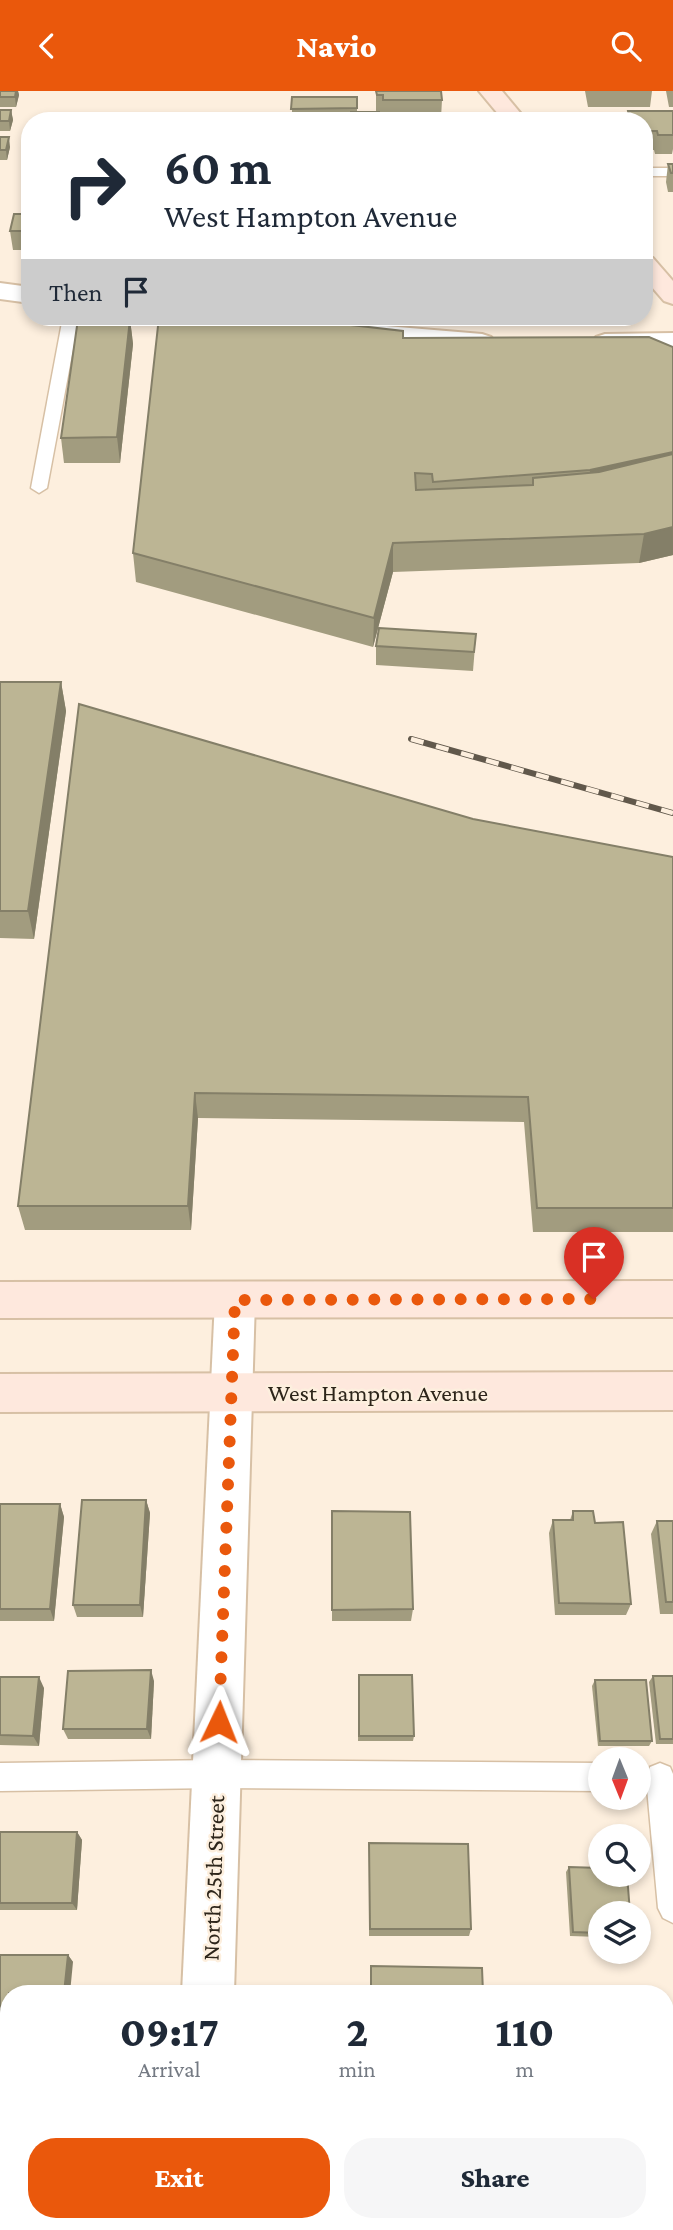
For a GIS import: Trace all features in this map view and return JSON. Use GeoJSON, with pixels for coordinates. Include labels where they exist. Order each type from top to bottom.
{"type":"FeatureCollection","features":[{"type":"Feature","properties":{"kind":"main road"},"geometry":{"type":"LineString","coordinates":[[490,91],[508,112]]}},
{"type":"Feature","properties":{"kind":"main road"},"geometry":{"type":"LineString","coordinates":[[653,273],[673,296]]}},
{"type":"Feature","properties":{"kind":"main road"},"geometry":{"type":"LineString","coordinates":[[0,1300],[673,1299]]}},
{"type":"Feature","properties":{"kind":"main road","name":"West Hampton Avenue"},"geometry":{"type":"LineString","coordinates":[[0,1393],[673,1391]]}},
{"type":"Feature","properties":{"kind":"street"},"geometry":{"type":"LineString","coordinates":[[0,291],[21,294]]}},
{"type":"Feature","properties":{"kind":"street"},"geometry":{"type":"LineString","coordinates":[[327,328],[455,341],[503,342]]}},
{"type":"Feature","properties":{"kind":"street"},"geometry":{"type":"LineString","coordinates":[[584,342],[673,341]]}},
{"type":"Feature","properties":{"kind":"street","name":"North 25th Street"},"geometry":{"type":"LineString","coordinates":[[208,1985],[235,1300]]}},
{"type":"Feature","properties":{"kind":"lane"},"geometry":{"type":"LineString","coordinates":[[653,172],[673,172]]}},
{"type":"Feature","properties":{"kind":"lane"},"geometry":{"type":"LineString","coordinates":[[38,488],[69,326]]}},
{"type":"Feature","properties":{"kind":"lane"},"geometry":{"type":"LineString","coordinates":[[0,1777],[217,1774],[588,1777]]}},
{"type":"Feature","properties":{"kind":"lane"},"geometry":{"type":"LineString","coordinates":[[657,1777],[673,1908]]}},
{"type":"Feature","properties":{"kind":"building"},"geometry":{"type":"Polygon","coordinates":[[[0,91],[16,91],[15,97],[0,97],[0,91]]]}},
{"type":"Feature","properties":{"kind":"building"},"geometry":{"type":"Polygon","coordinates":[[[376,91],[441,91],[442,100],[383,100],[383,95],[377,95],[376,91]]]}},
{"type":"Feature","properties":{"kind":"building"},"geometry":{"type":"Polygon","coordinates":[[[292,97],[357,97],[357,108],[291,109],[292,97]]]}},
{"type":"Feature","properties":{"kind":"building"},"geometry":{"type":"Polygon","coordinates":[[[0,110],[11,110],[9,121],[0,121],[0,110]]]}},
{"type":"Feature","properties":{"kind":"building"},"geometry":{"type":"Polygon","coordinates":[[[673,111],[673,135],[658,135],[657,131],[653,131],[653,112],[628,112],[673,111]]]}},
{"type":"Feature","properties":{"kind":"building"},"geometry":{"type":"Polygon","coordinates":[[[0,137],[9,137],[6,150],[0,150],[0,137]]]}},
{"type":"Feature","properties":{"kind":"building"},"geometry":{"type":"Polygon","coordinates":[[[668,164],[673,164],[673,173],[671,173],[668,164]]]}},
{"type":"Feature","properties":{"kind":"building"},"geometry":{"type":"Polygon","coordinates":[[[14,214],[21,214],[21,231],[10,231],[14,214]]]}},
{"type":"Feature","properties":{"kind":"building"},"geometry":{"type":"Polygon","coordinates":[[[77,326],[129,326],[117,437],[61,438],[77,326]]]}},
{"type":"Feature","properties":{"kind":"building"},"geometry":{"type":"Polygon","coordinates":[[[158,326],[359,326],[403,331],[403,338],[649,337],[673,347],[673,452],[590,470],[433,482],[432,474],[415,473],[416,490],[533,485],[533,478],[599,472],[673,454],[673,527],[644,534],[393,543],[374,618],[133,553],[158,326]]]}},
{"type":"Feature","properties":{"kind":"building"},"geometry":{"type":"Polygon","coordinates":[[[379,628],[476,634],[474,652],[376,646],[379,628]]]}},
{"type":"Feature","properties":{"kind":"building"},"geometry":{"type":"Polygon","coordinates":[[[0,682],[61,682],[28,911],[0,911],[0,682]]]}},
{"type":"Feature","properties":{"kind":"building"},"geometry":{"type":"Polygon","coordinates":[[[79,704],[473,819],[673,857],[673,1208],[537,1208],[528,1097],[195,1093],[188,1206],[18,1206],[79,704]]]}},
{"type":"Feature","properties":{"kind":"building"},"geometry":{"type":"Polygon","coordinates":[[[82,1500],[146,1500],[140,1605],[73,1605],[82,1500]]]}},
{"type":"Feature","properties":{"kind":"building"},"geometry":{"type":"Polygon","coordinates":[[[0,1504],[60,1504],[50,1609],[0,1609],[0,1504]]]}},
{"type":"Feature","properties":{"kind":"building"},"geometry":{"type":"Polygon","coordinates":[[[332,1511],[410,1512],[413,1609],[332,1610],[332,1511]]]}},
{"type":"Feature","properties":{"kind":"building"},"geometry":{"type":"Polygon","coordinates":[[[573,1511],[593,1511],[595,1523],[623,1522],[631,1604],[559,1603],[553,1520],[573,1520],[573,1511]]]}},
{"type":"Feature","properties":{"kind":"building"},"geometry":{"type":"Polygon","coordinates":[[[657,1521],[673,1521],[673,1602],[666,1602],[657,1521]]]}},
{"type":"Feature","properties":{"kind":"building"},"geometry":{"type":"Polygon","coordinates":[[[151,1670],[147,1729],[63,1729],[68,1671],[151,1670]]]}},
{"type":"Feature","properties":{"kind":"building"},"geometry":{"type":"Polygon","coordinates":[[[359,1675],[412,1675],[414,1736],[359,1736],[359,1675]]]}},
{"type":"Feature","properties":{"kind":"building"},"geometry":{"type":"Polygon","coordinates":[[[653,1676],[673,1676],[673,1739],[660,1739],[653,1676]]]}},
{"type":"Feature","properties":{"kind":"building"},"geometry":{"type":"Polygon","coordinates":[[[0,1677],[39,1677],[33,1736],[0,1735],[0,1677]]]}},
{"type":"Feature","properties":{"kind":"building"},"geometry":{"type":"Polygon","coordinates":[[[595,1680],[646,1680],[652,1741],[600,1741],[595,1680]]]}},
{"type":"Feature","properties":{"kind":"building"},"geometry":{"type":"Polygon","coordinates":[[[0,1832],[77,1832],[72,1903],[0,1903],[0,1832]]]}},
{"type":"Feature","properties":{"kind":"building"},"geometry":{"type":"Polygon","coordinates":[[[369,1843],[468,1844],[471,1929],[370,1929],[369,1843]]]}},
{"type":"Feature","properties":{"kind":"building"},"geometry":{"type":"Polygon","coordinates":[[[569,1867],[588,1868],[588,1887],[628,1887],[629,1901],[588,1901],[588,1933],[573,1932],[569,1867]]]}},
{"type":"Feature","properties":{"kind":"building"},"geometry":{"type":"Polygon","coordinates":[[[0,1955],[68,1955],[65,1985],[0,1985],[0,1955]]]}},
{"type":"Feature","properties":{"kind":"building"},"geometry":{"type":"Polygon","coordinates":[[[371,1966],[482,1968],[483,1985],[371,1985],[371,1966]]]}},
{"type":"Feature","properties":{"kind":"railway"},"geometry":{"type":"LineString","coordinates":[[411,739],[673,813]]}},
{"type":"Feature","properties":{"kind":"route"},"geometry":{"type":"LineString","coordinates":[[219,1722],[235,1300],[594,1299]]}}]}
